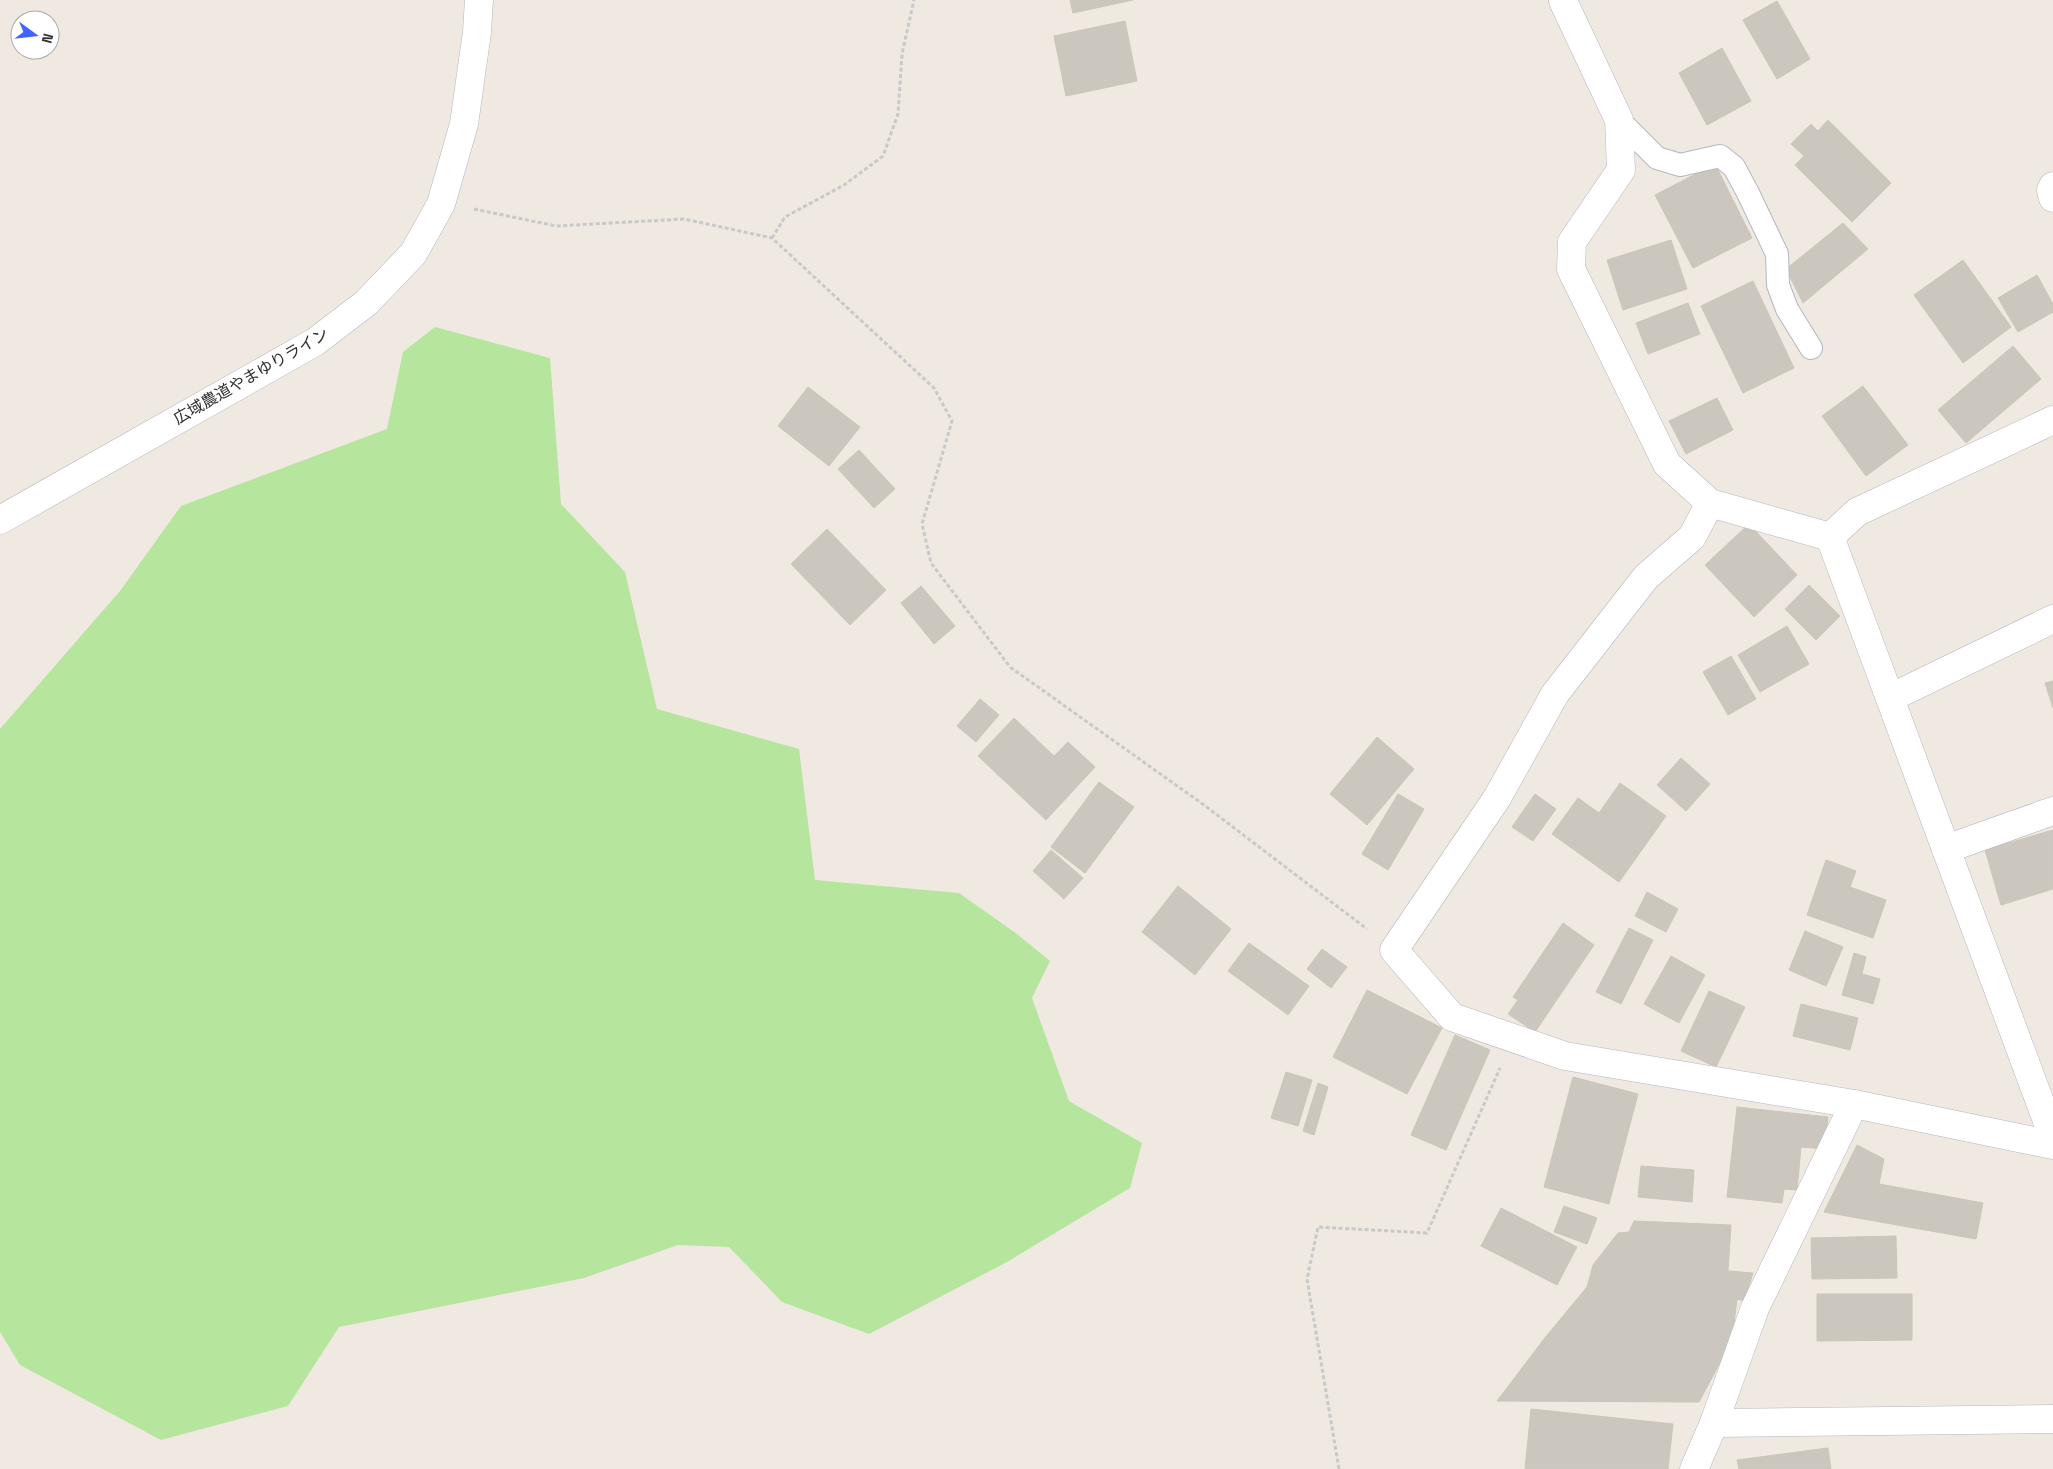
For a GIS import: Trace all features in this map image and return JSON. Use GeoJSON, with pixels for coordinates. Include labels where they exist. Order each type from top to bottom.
{"type":"FeatureCollection","features":[{"type":"Feature","properties":{"kind":"street","name":"広域農道やまゆりライン"},"geometry":{"type":"LineString","coordinates":[[0,520],[315,342],[366,303],[413,254],[441,204],[464,124],[477,32],[479,0]]}},
{"type":"Feature","properties":{"kind":"street"},"geometry":{"type":"LineString","coordinates":[[1563,1],[1619,120],[1621,170],[1572,242],[1571,269],[1667,464],[1710,503],[1830,537]]}},
{"type":"Feature","properties":{"kind":"street"},"geometry":{"type":"LineString","coordinates":[[2053,186],[2051,190],[2053,198]]}},
{"type":"Feature","properties":{"kind":"street"},"geometry":{"type":"LineString","coordinates":[[1830,537],[1856,512],[2053,420]]}},
{"type":"Feature","properties":{"kind":"street"},"geometry":{"type":"LineString","coordinates":[[1710,503],[1692,537],[1646,577],[1555,694],[1497,798],[1394,950],[1452,1017],[1565,1056],[1854,1104],[2053,1145]]}},
{"type":"Feature","properties":{"kind":"street"},"geometry":{"type":"LineString","coordinates":[[1830,537],[2053,1137]]}},
{"type":"Feature","properties":{"kind":"street"},"geometry":{"type":"LineString","coordinates":[[1890,698],[2053,619]]}},
{"type":"Feature","properties":{"kind":"street"},"geometry":{"type":"LineString","coordinates":[[1946,849],[2053,811]]}},
{"type":"Feature","properties":{"kind":"street"},"geometry":{"type":"LineString","coordinates":[[1694,1469],[1714,1423],[1755,1308],[1854,1104]]}},
{"type":"Feature","properties":{"kind":"street"},"geometry":{"type":"LineString","coordinates":[[1714,1423],[2053,1419]]}},
{"type":"Feature","properties":{"kind":"lane"},"geometry":{"type":"LineString","coordinates":[[1619,120],[1657,158],[1680,165],[1720,156],[1734,167],[1777,254],[1778,285],[1787,308],[1811,348]]}},
{"type":"Feature","properties":{"kind":"path"},"geometry":{"type":"LineString","coordinates":[[772,238],[785,217],[844,185],[883,156],[898,114],[902,54],[914,0]]}},
{"type":"Feature","properties":{"kind":"path"},"geometry":{"type":"LineString","coordinates":[[441,204],[556,226],[684,220],[772,238],[934,388],[943,404],[952,421],[922,524],[932,563],[1010,667],[1204,804],[1394,950]]}},
{"type":"Feature","properties":{"kind":"path"},"geometry":{"type":"LineString","coordinates":[[1338,1469],[1307,1279],[1318,1226],[1426,1233],[1514,1038]]}},
{"type":"Feature","properties":{"kind":"green space"},"geometry":{"type":"Polygon","coordinates":[[[435,327],[550,358],[561,504],[625,572],[657,709],[799,749],[815,880],[959,893],[1017,934],[1050,961],[1032,998],[1069,1101],[1142,1143],[1130,1188],[1007,1262],[869,1334],[782,1302],[729,1247],[678,1245],[584,1278],[339,1327],[288,1406],[161,1440],[20,1365],[0,1332],[0,729],[120,591],[181,506],[387,429],[403,352],[435,327]]]}},
{"type":"Feature","properties":{"kind":"building"},"geometry":{"type":"Polygon","coordinates":[[[1070,0],[1133,0],[1073,13],[1070,0]]]}},
{"type":"Feature","properties":{"kind":"building"},"geometry":{"type":"Polygon","coordinates":[[[1777,1],[1810,59],[1777,79],[1743,20],[1777,1]]]}},
{"type":"Feature","properties":{"kind":"building"},"geometry":{"type":"Polygon","coordinates":[[[1125,21],[1137,81],[1066,96],[1054,36],[1125,21]]]}},
{"type":"Feature","properties":{"kind":"building"},"geometry":{"type":"Polygon","coordinates":[[[1722,48],[1751,101],[1707,125],[1679,73],[1722,48]]]}},
{"type":"Feature","properties":{"kind":"building"},"geometry":{"type":"Polygon","coordinates":[[[1828,120],[1891,183],[1852,222],[1795,165],[1804,156],[1791,144],[1811,124],[1818,131],[1828,120]]]}},
{"type":"Feature","properties":{"kind":"building"},"geometry":{"type":"Polygon","coordinates":[[[1715,164],[1752,238],[1693,268],[1655,195],[1715,164]]]}},
{"type":"Feature","properties":{"kind":"building"},"geometry":{"type":"Polygon","coordinates":[[[1843,223],[1868,249],[1803,303],[1786,269],[1843,223]]]}},
{"type":"Feature","properties":{"kind":"building"},"geometry":{"type":"Polygon","coordinates":[[[1671,240],[1687,289],[1623,310],[1607,260],[1671,240]]]}},
{"type":"Feature","properties":{"kind":"building"},"geometry":{"type":"Polygon","coordinates":[[[1963,260],[2011,327],[1963,363],[1914,295],[1963,260]]]}},
{"type":"Feature","properties":{"kind":"building"},"geometry":{"type":"Polygon","coordinates":[[[2037,275],[2053,304],[2053,312],[2018,332],[1998,298],[2037,275]]]}},
{"type":"Feature","properties":{"kind":"building"},"geometry":{"type":"Polygon","coordinates":[[[1753,281],[1794,368],[1743,393],[1701,306],[1753,281]]]}},
{"type":"Feature","properties":{"kind":"building"},"geometry":{"type":"Polygon","coordinates":[[[1688,303],[1700,334],[1648,354],[1636,323],[1688,303]]]}},
{"type":"Feature","properties":{"kind":"building"},"geometry":{"type":"Polygon","coordinates":[[[2013,346],[2041,379],[1966,443],[1938,410],[2013,346]]]}},
{"type":"Feature","properties":{"kind":"building"},"geometry":{"type":"Polygon","coordinates":[[[1863,386],[1908,445],[1866,476],[1822,416],[1863,386]]]}},
{"type":"Feature","properties":{"kind":"building"},"geometry":{"type":"Polygon","coordinates":[[[808,387],[860,427],[829,466],[778,426],[808,387]]]}},
{"type":"Feature","properties":{"kind":"building"},"geometry":{"type":"Polygon","coordinates":[[[1717,398],[1733,430],[1686,454],[1669,421],[1717,398]]]}},
{"type":"Feature","properties":{"kind":"building"},"geometry":{"type":"Polygon","coordinates":[[[859,450],[895,489],[874,508],[838,469],[859,450]]]}},
{"type":"Feature","properties":{"kind":"building"},"geometry":{"type":"Polygon","coordinates":[[[1749,524],[1797,575],[1754,617],[1705,565],[1749,524]]]}},
{"type":"Feature","properties":{"kind":"building"},"geometry":{"type":"Polygon","coordinates":[[[827,529],[886,590],[850,625],[791,564],[827,529]]]}},
{"type":"Feature","properties":{"kind":"building"},"geometry":{"type":"Polygon","coordinates":[[[1809,585],[1840,616],[1816,640],[1785,609],[1809,585]]]}},
{"type":"Feature","properties":{"kind":"building"},"geometry":{"type":"Polygon","coordinates":[[[921,586],[955,626],[934,644],[901,603],[921,586]]]}},
{"type":"Feature","properties":{"kind":"building"},"geometry":{"type":"Polygon","coordinates":[[[1787,626],[1809,664],[1760,692],[1738,655],[1787,626]]]}},
{"type":"Feature","properties":{"kind":"building"},"geometry":{"type":"Polygon","coordinates":[[[1731,656],[1756,699],[1728,715],[1703,672],[1731,656]]]}},
{"type":"Feature","properties":{"kind":"building"},"geometry":{"type":"Polygon","coordinates":[[[2053,681],[2053,708],[2045,683],[2053,681]]]}},
{"type":"Feature","properties":{"kind":"building"},"geometry":{"type":"Polygon","coordinates":[[[980,699],[999,715],[976,742],[957,726],[980,699]]]}},
{"type":"Feature","properties":{"kind":"building"},"geometry":{"type":"Polygon","coordinates":[[[1014,718],[1054,756],[1068,742],[1095,767],[1046,820],[978,756],[1014,718]]]}},
{"type":"Feature","properties":{"kind":"building"},"geometry":{"type":"Polygon","coordinates":[[[1377,737],[1414,769],[1367,825],[1330,794],[1377,737]]]}},
{"type":"Feature","properties":{"kind":"building"},"geometry":{"type":"Polygon","coordinates":[[[1681,758],[1710,784],[1686,811],[1657,785],[1681,758]]]}},
{"type":"Feature","properties":{"kind":"building"},"geometry":{"type":"Polygon","coordinates":[[[1099,782],[1134,807],[1085,873],[1051,847],[1099,782]]]}},
{"type":"Feature","properties":{"kind":"building"},"geometry":{"type":"Polygon","coordinates":[[[1620,783],[1666,816],[1619,882],[1552,834],[1578,798],[1599,813],[1620,783]]]}},
{"type":"Feature","properties":{"kind":"building"},"geometry":{"type":"Polygon","coordinates":[[[1398,794],[1424,809],[1388,870],[1362,854],[1398,794]]]}},
{"type":"Feature","properties":{"kind":"building"},"geometry":{"type":"Polygon","coordinates":[[[1535,794],[1556,809],[1533,841],[1512,827],[1535,794]]]}},
{"type":"Feature","properties":{"kind":"building"},"geometry":{"type":"Polygon","coordinates":[[[2053,830],[2053,889],[2001,905],[1985,850],[2053,830]]]}},
{"type":"Feature","properties":{"kind":"building"},"geometry":{"type":"Polygon","coordinates":[[[1051,850],[1083,878],[1064,899],[1033,871],[1051,850]]]}},
{"type":"Feature","properties":{"kind":"building"},"geometry":{"type":"Polygon","coordinates":[[[1826,860],[1856,871],[1850,887],[1886,900],[1873,938],[1807,915],[1826,860]]]}},
{"type":"Feature","properties":{"kind":"building"},"geometry":{"type":"Polygon","coordinates":[[[1178,886],[1231,929],[1195,975],[1142,932],[1178,886]]]}},
{"type":"Feature","properties":{"kind":"building"},"geometry":{"type":"Polygon","coordinates":[[[1647,892],[1678,909],[1666,932],[1635,916],[1647,892]]]}},
{"type":"Feature","properties":{"kind":"building"},"geometry":{"type":"Polygon","coordinates":[[[1563,923],[1594,945],[1535,1032],[1508,1014],[1518,1000],[1513,997],[1563,923]]]}},
{"type":"Feature","properties":{"kind":"building"},"geometry":{"type":"Polygon","coordinates":[[[1629,928],[1653,940],[1621,1004],[1596,992],[1629,928]]]}},
{"type":"Feature","properties":{"kind":"building"},"geometry":{"type":"Polygon","coordinates":[[[1805,931],[1843,947],[1826,986],[1789,970],[1805,931]]]}},
{"type":"Feature","properties":{"kind":"building"},"geometry":{"type":"Polygon","coordinates":[[[1249,943],[1309,986],[1288,1015],[1228,971],[1249,943]]]}},
{"type":"Feature","properties":{"kind":"building"},"geometry":{"type":"Polygon","coordinates":[[[1322,949],[1347,967],[1331,988],[1307,969],[1322,949]]]}},
{"type":"Feature","properties":{"kind":"building"},"geometry":{"type":"Polygon","coordinates":[[[1854,953],[1866,957],[1862,974],[1880,979],[1873,1004],[1842,995],[1854,953]]]}},
{"type":"Feature","properties":{"kind":"building"},"geometry":{"type":"Polygon","coordinates":[[[1671,956],[1705,975],[1679,1023],[1644,1004],[1671,956]]]}},
{"type":"Feature","properties":{"kind":"building"},"geometry":{"type":"Polygon","coordinates":[[[1367,990],[1442,1028],[1407,1094],[1333,1057],[1367,990]]]}},
{"type":"Feature","properties":{"kind":"building"},"geometry":{"type":"Polygon","coordinates":[[[1709,991],[1745,1007],[1716,1067],[1681,1051],[1709,991]]]}},
{"type":"Feature","properties":{"kind":"building"},"geometry":{"type":"Polygon","coordinates":[[[1801,1004],[1858,1018],[1850,1050],[1793,1036],[1801,1004]]]}},
{"type":"Feature","properties":{"kind":"building"},"geometry":{"type":"Polygon","coordinates":[[[1455,1035],[1490,1050],[1446,1150],[1411,1135],[1455,1035]]]}},
{"type":"Feature","properties":{"kind":"building"},"geometry":{"type":"Polygon","coordinates":[[[1286,1072],[1312,1080],[1298,1126],[1271,1118],[1286,1072]]]}},
{"type":"Feature","properties":{"kind":"building"},"geometry":{"type":"Polygon","coordinates":[[[1573,1077],[1638,1094],[1609,1204],[1544,1187],[1573,1077]]]}},
{"type":"Feature","properties":{"kind":"building"},"geometry":{"type":"Polygon","coordinates":[[[1318,1083],[1328,1087],[1314,1135],[1303,1131],[1318,1083]]]}},
{"type":"Feature","properties":{"kind":"building"},"geometry":{"type":"Polygon","coordinates":[[[1737,1107],[1828,1117],[1825,1149],[1801,1147],[1797,1190],[1784,1189],[1782,1203],[1727,1197],[1737,1107]]]}},
{"type":"Feature","properties":{"kind":"building"},"geometry":{"type":"Polygon","coordinates":[[[1857,1145],[1884,1159],[1879,1184],[1983,1203],[1976,1239],[1824,1212],[1857,1145]]]}},
{"type":"Feature","properties":{"kind":"building"},"geometry":{"type":"Polygon","coordinates":[[[1641,1166],[1694,1170],[1692,1202],[1638,1197],[1641,1166]]]}},
{"type":"Feature","properties":{"kind":"building"},"geometry":{"type":"Polygon","coordinates":[[[1564,1206],[1597,1218],[1587,1244],[1554,1232],[1564,1206]]]}},
{"type":"Feature","properties":{"kind":"building"},"geometry":{"type":"Polygon","coordinates":[[[1501,1208],[1577,1247],[1557,1285],[1481,1246],[1501,1208]]]}},
{"type":"Feature","properties":{"kind":"building"},"geometry":{"type":"Polygon","coordinates":[[[1634,1221],[1731,1225],[1728,1271],[1753,1273],[1744,1301],[1737,1299],[1732,1340],[1699,1402],[1497,1401],[1544,1339],[1587,1287],[1593,1265],[1618,1233],[1629,1232],[1634,1221]]]}},
{"type":"Feature","properties":{"kind":"building"},"geometry":{"type":"Polygon","coordinates":[[[1896,1236],[1897,1278],[1812,1279],[1811,1238],[1896,1236]]]}},
{"type":"Feature","properties":{"kind":"building"},"geometry":{"type":"Polygon","coordinates":[[[1817,1294],[1912,1294],[1912,1340],[1817,1341],[1817,1294]]]}},
{"type":"Feature","properties":{"kind":"building"},"geometry":{"type":"Polygon","coordinates":[[[1531,1409],[1673,1424],[1668,1469],[1525,1469],[1531,1409]]]}},
{"type":"Feature","properties":{"kind":"building"},"geometry":{"type":"Polygon","coordinates":[[[1828,1448],[1831,1469],[1739,1469],[1737,1460],[1828,1448]]]}}]}
